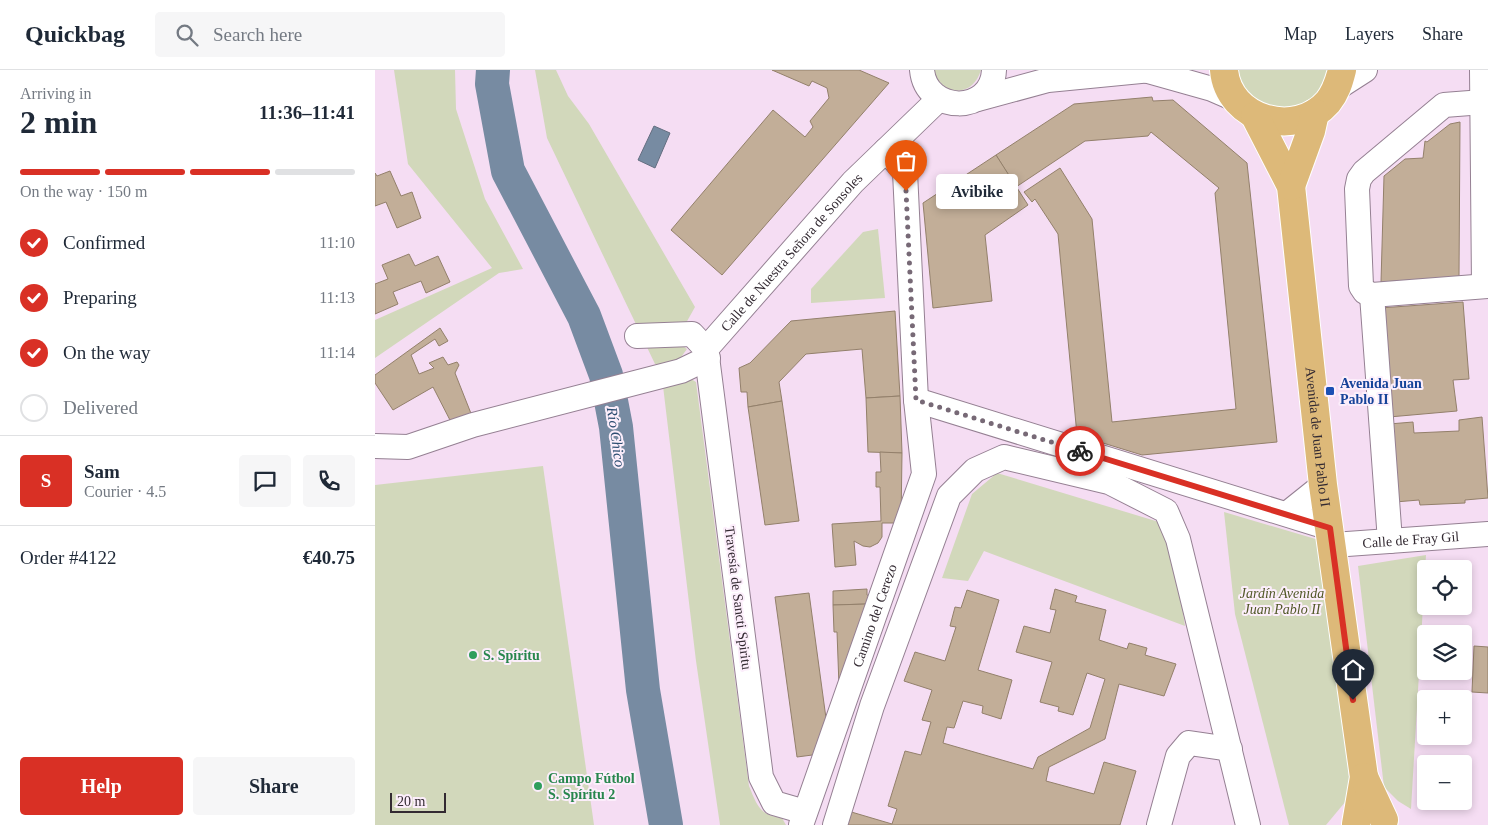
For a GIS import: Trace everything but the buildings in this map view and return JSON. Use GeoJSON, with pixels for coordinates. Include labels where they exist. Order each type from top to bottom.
{"type":"FeatureCollection","features":[{"type":"Feature","properties":{"kind":"main road","name":"Avenida de Juan Pablo II"},"geometry":{"type":"LineString","coordinates":[[1224,70],[1225,78],[1245,107],[1291,186]]}},
{"type":"Feature","properties":{"kind":"main road"},"geometry":{"type":"LineString","coordinates":[[1245,107],[1275,122],[1295,121],[1315,113],[1328,102],[1340,79]]}},
{"type":"Feature","properties":{"kind":"main road","name":"Avenida de Juan Pablo II"},"geometry":{"type":"LineString","coordinates":[[1315,113],[1291,186],[1323,485],[1364,777],[1355,824]]}},
{"type":"Feature","properties":{"kind":"main road","name":"Avenida de Juan Pablo II"},"geometry":{"type":"LineString","coordinates":[[1364,777],[1388,823]]}},
{"type":"Feature","properties":{"kind":"main road"},"geometry":{"type":"LineString","coordinates":[[1355,824],[1388,823]]}},
{"type":"Feature","properties":{"kind":"street"},"geometry":{"type":"LineString","coordinates":[[922,70],[925,83],[939,99],[959,104],[1048,80],[1149,71],[1212,90],[1245,107]]}},
{"type":"Feature","properties":{"kind":"street"},"geometry":{"type":"LineString","coordinates":[[978,99],[991,83],[994,70]]}},
{"type":"Feature","properties":{"kind":"street"},"geometry":{"type":"LineString","coordinates":[[1015,70],[1048,80]]}},
{"type":"Feature","properties":{"kind":"street"},"geometry":{"type":"LineString","coordinates":[[1340,79],[1365,70]]}},
{"type":"Feature","properties":{"kind":"street"},"geometry":{"type":"LineString","coordinates":[[1482,70],[1483,102],[1486,286],[1372,295],[1365,292],[1361,286],[1357,188],[1359,179],[1364,172],[1444,106],[1483,102]]}},
{"type":"Feature","properties":{"kind":"street","name":"Calle de Nuestra Señora de Sonsoles"},"geometry":{"type":"LineString","coordinates":[[707,353],[853,182],[939,99]]}},
{"type":"Feature","properties":{"kind":"street"},"geometry":{"type":"LineString","coordinates":[[886,150],[905,172],[916,400],[1151,474],[1289,513],[1331,536]]}},
{"type":"Feature","properties":{"kind":"street"},"geometry":{"type":"LineString","coordinates":[[1372,295],[1390,541]]}},
{"type":"Feature","properties":{"kind":"street"},"geometry":{"type":"LineString","coordinates":[[375,446],[408,447],[473,426],[681,371],[707,353],[692,334],[637,336]]}},
{"type":"Feature","properties":{"kind":"street","name":"Travesía de Sancti Spiritu"},"geometry":{"type":"LineString","coordinates":[[707,353],[761,777],[774,803],[803,819]]}},
{"type":"Feature","properties":{"kind":"street","name":"Camino del Cerezo"},"geometry":{"type":"LineString","coordinates":[[803,819],[924,474],[916,400]]}},
{"type":"Feature","properties":{"kind":"street"},"geometry":{"type":"LineString","coordinates":[[835,825],[872,706],[949,496],[975,470],[1004,457],[1109,482],[1166,510],[1178,539],[1248,825]]}},
{"type":"Feature","properties":{"kind":"street"},"geometry":{"type":"LineString","coordinates":[[1289,513],[1323,485]]}},
{"type":"Feature","properties":{"kind":"street","name":"Calle de Fray Gil"},"geometry":{"type":"LineString","coordinates":[[1331,536],[1390,541],[1488,534]]}},
{"type":"Feature","properties":{"kind":"street"},"geometry":{"type":"LineString","coordinates":[[1159,825],[1178,756],[1189,743],[1230,749]]}},
{"type":"Feature","properties":{"kind":"green space"},"geometry":{"type":"Polygon","coordinates":[[[394,70],[455,70],[456,109],[485,199],[523,269],[499,273],[375,358],[375,320],[492,268],[408,164],[394,70]]]}},
{"type":"Feature","properties":{"kind":"green space"},"geometry":{"type":"Polygon","coordinates":[[[535,70],[556,70],[568,96],[589,124],[695,307],[676,341],[687,349],[676,364],[655,364],[547,138],[535,70]]]}},
{"type":"Feature","properties":{"kind":"green space"},"geometry":{"type":"Polygon","coordinates":[[[933,70],[981,70],[971,86],[957,91],[943,85],[937,79],[933,70]]]}},
{"type":"Feature","properties":{"kind":"green space"},"geometry":{"type":"Polygon","coordinates":[[[1235,70],[1331,70],[1321,92],[1312,102],[1293,109],[1283,109],[1264,105],[1255,100],[1244,89],[1235,70]]]}},
{"type":"Feature","properties":{"kind":"green space"},"geometry":{"type":"Polygon","coordinates":[[[878,229],[885,298],[811,303],[811,289],[863,232],[878,229]]]}},
{"type":"Feature","properties":{"kind":"green space"},"geometry":{"type":"Polygon","coordinates":[[[691,379],[696,382],[749,786],[760,808],[774,817],[782,818],[786,825],[720,825],[696,661],[663,386],[691,379]]]}},
{"type":"Feature","properties":{"kind":"green space","name":"S. Spíritu"},"geometry":{"type":"Polygon","coordinates":[[[543,466],[594,825],[375,825],[375,485],[543,466]]]}},
{"type":"Feature","properties":{"kind":"green space"},"geometry":{"type":"Polygon","coordinates":[[[997,473],[1159,522],[1174,549],[1185,626],[984,551],[968,581],[942,578],[972,494],[997,473]]]}},
{"type":"Feature","properties":{"kind":"green space","name":"Jardín Avenida Juan Pablo II"},"geometry":{"type":"Polygon","coordinates":[[[1224,512],[1319,540],[1325,555],[1351,795],[1326,825],[1289,825],[1235,614],[1224,512]]]}},
{"type":"Feature","properties":{"kind":"green space","name":"Jardín Avenida Juan Pablo II"},"geometry":{"type":"Polygon","coordinates":[[[1426,555],[1426,560],[1417,560],[1417,615],[1422,615],[1422,625],[1417,625],[1417,680],[1419,680],[1411,809],[1398,801],[1384,787],[1358,566],[1426,555]]]}},
{"type":"Feature","properties":{"kind":"water"},"geometry":{"type":"Polygon","coordinates":[[[654,126],[670,133],[655,168],[638,160],[654,126]]]}},
{"type":"Feature","properties":{"kind":"waterway","name":"Río Chico"},"geometry":{"type":"LineString","coordinates":[[493,70],[492,84],[508,171],[584,316],[606,375],[616,427],[643,690],[666,825]]}},
{"type":"Feature","properties":{"kind":"way so far"},"geometry":{"type":"LineString","coordinates":[[906,191],[916,400],[1080,451]]}},
{"type":"Feature","properties":{"kind":"place","name":"Avibike"},"geometry":{"type":"Point","coordinates":[906,191]}},
{"type":"Feature","properties":{"kind":"place","name":"Avenida Juan Pablo II"},"geometry":{"type":"Point","coordinates":[1330,391]}},
{"type":"Feature","properties":{"kind":"place","name":"S. Spíritu"},"geometry":{"type":"Point","coordinates":[473,655]}},
{"type":"Feature","properties":{"kind":"place","name":"Campo Fútbol S. Spíritu 2"},"geometry":{"type":"Point","coordinates":[538,786]}},
{"type":"Feature","properties":{"kind":"route"},"geometry":{"type":"LineString","coordinates":[[1080,451],[1151,474],[1289,513],[1330,528],[1353,700]]}}]}
